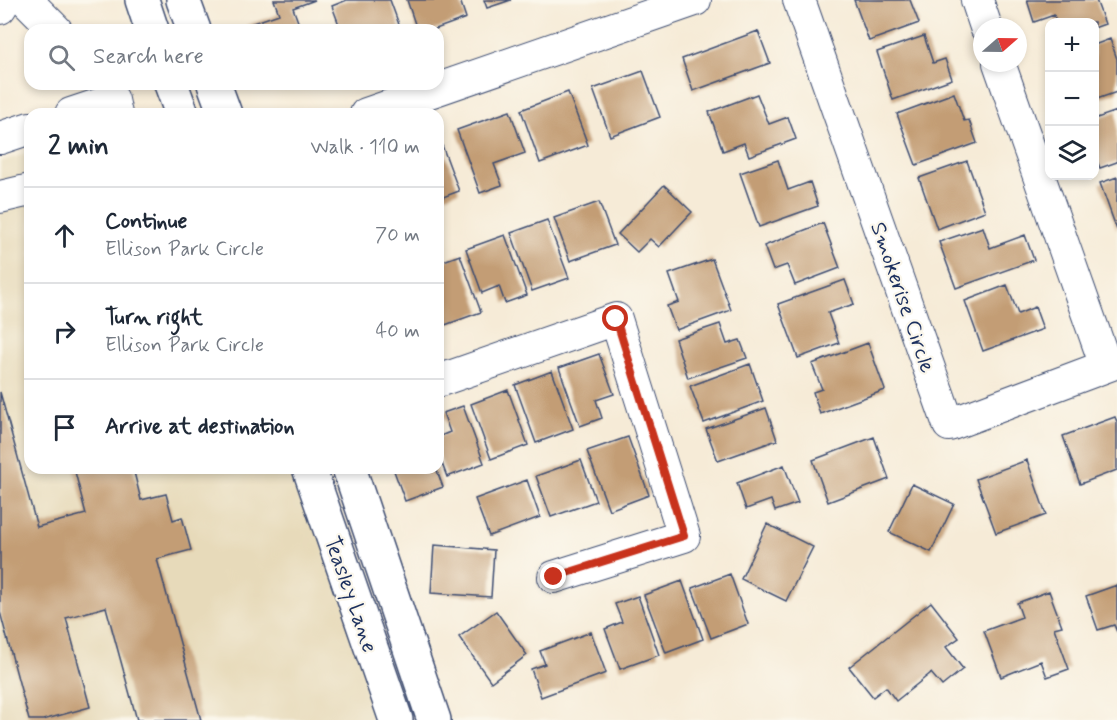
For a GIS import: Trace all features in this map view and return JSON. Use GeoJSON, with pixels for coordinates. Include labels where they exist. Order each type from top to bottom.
{"type":"FeatureCollection","features":[{"type":"Feature","properties":{"kind":"main road"},"geometry":{"type":"LineString","coordinates":[[141,0],[150,24]]}},
{"type":"Feature","properties":{"kind":"main road"},"geometry":{"type":"LineString","coordinates":[[183,0],[192,24]]}},
{"type":"Feature","properties":{"kind":"main road"},"geometry":{"type":"LineString","coordinates":[[173,90],[180,108]]}},
{"type":"Feature","properties":{"kind":"main road"},"geometry":{"type":"LineString","coordinates":[[216,90],[223,108]]}},
{"type":"Feature","properties":{"kind":"main road","name":"Teasley Lane"},"geometry":{"type":"LineString","coordinates":[[311,474],[396,720]]}},
{"type":"Feature","properties":{"kind":"main road","name":"Teasley Lane"},"geometry":{"type":"LineString","coordinates":[[351,474],[435,720]]}},
{"type":"Feature","properties":{"kind":"main road"},"geometry":{"type":"LineString","coordinates":[[366,632],[393,599]]}},
{"type":"Feature","properties":{"kind":"street"},"geometry":{"type":"LineString","coordinates":[[0,8],[5,0]]}},
{"type":"Feature","properties":{"kind":"street"},"geometry":{"type":"LineString","coordinates":[[26,0],[50,24]]}},
{"type":"Feature","properties":{"kind":"street"},"geometry":{"type":"LineString","coordinates":[[444,87],[695,0]]}},
{"type":"Feature","properties":{"kind":"street","name":"Smokerise Circle"},"geometry":{"type":"LineString","coordinates":[[799,0],[950,425],[1111,364]]}},
{"type":"Feature","properties":{"kind":"street"},"geometry":{"type":"LineString","coordinates":[[977,0],[983,18]]}},
{"type":"Feature","properties":{"kind":"street"},"geometry":{"type":"LineString","coordinates":[[1002,72],[1111,364]]}},
{"type":"Feature","properties":{"kind":"street"},"geometry":{"type":"LineString","coordinates":[[383,108],[435,90]]}},
{"type":"Feature","properties":{"kind":"street"},"geometry":{"type":"LineString","coordinates":[[87,108],[111,99]]}},
{"type":"Feature","properties":{"kind":"street"},"geometry":{"type":"LineString","coordinates":[[0,138],[24,130]]}},
{"type":"Feature","properties":{"kind":"street"},"geometry":{"type":"LineString","coordinates":[[0,197],[24,191]]}},
{"type":"Feature","properties":{"kind":"street"},"geometry":{"type":"LineString","coordinates":[[444,379],[616,319],[684,536],[554,577]]}},
{"type":"Feature","properties":{"kind":"shaded area"},"geometry":{"type":"Polygon","coordinates":[[[24,154],[24,474],[309,474],[396,720],[0,720],[0,162],[24,154]]]}},
{"type":"Feature","properties":{"kind":"building"},"geometry":{"type":"Polygon","coordinates":[[[274,0],[315,0],[293,8],[299,24],[250,24],[279,14],[274,0]]]}},
{"type":"Feature","properties":{"kind":"building"},"geometry":{"type":"Polygon","coordinates":[[[347,0],[390,0],[399,24],[339,24],[332,6],[347,0]]]}},
{"type":"Feature","properties":{"kind":"building"},"geometry":{"type":"Polygon","coordinates":[[[407,0],[460,0],[466,18],[444,26],[444,24],[415,24],[407,0]]]}},
{"type":"Feature","properties":{"kind":"building"},"geometry":{"type":"Polygon","coordinates":[[[484,0],[511,0],[487,8],[484,0]]]}},
{"type":"Feature","properties":{"kind":"building"},"geometry":{"type":"Polygon","coordinates":[[[854,0],[910,0],[919,23],[869,41],[854,0]]]}},
{"type":"Feature","properties":{"kind":"building"},"geometry":{"type":"Polygon","coordinates":[[[1027,0],[1096,0],[1105,24],[1099,26],[1099,18],[1055,18],[1054,15],[1034,22],[1027,0]]]}},
{"type":"Feature","properties":{"kind":"building"},"geometry":{"type":"Polygon","coordinates":[[[758,31],[770,63],[693,91],[682,59],[758,31]]]}},
{"type":"Feature","properties":{"kind":"building"},"geometry":{"type":"Polygon","coordinates":[[[924,36],[933,63],[945,59],[952,79],[893,100],[877,52],[924,36]]]}},
{"type":"Feature","properties":{"kind":"building"},"geometry":{"type":"Polygon","coordinates":[[[1110,39],[1117,59],[1117,92],[1099,98],[1099,72],[1099,43],[1110,39]]]}},
{"type":"Feature","properties":{"kind":"building"},"geometry":{"type":"Polygon","coordinates":[[[643,71],[660,117],[610,136],[593,89],[643,71]]]}},
{"type":"Feature","properties":{"kind":"building"},"geometry":{"type":"Polygon","coordinates":[[[568,92],[588,145],[540,163],[521,110],[568,92]]]}},
{"type":"Feature","properties":{"kind":"building"},"geometry":{"type":"Polygon","coordinates":[[[954,93],[964,121],[969,120],[977,143],[916,165],[897,114],[954,93]]]}},
{"type":"Feature","properties":{"kind":"building"},"geometry":{"type":"Polygon","coordinates":[[[757,94],[769,124],[788,117],[796,139],[749,156],[744,143],[723,151],[709,112],[757,94]]]}},
{"type":"Feature","properties":{"kind":"building"},"geometry":{"type":"Polygon","coordinates":[[[510,111],[525,153],[494,164],[502,185],[480,193],[457,130],[510,111]]]}},
{"type":"Feature","properties":{"kind":"building"},"geometry":{"type":"Polygon","coordinates":[[[1117,111],[1117,162],[1100,168],[1099,166],[1099,117],[1117,111]]]}},
{"type":"Feature","properties":{"kind":"building"},"geometry":{"type":"Polygon","coordinates":[[[444,151],[459,191],[444,197],[444,151]]]}},
{"type":"Feature","properties":{"kind":"building"},"geometry":{"type":"Polygon","coordinates":[[[778,160],[788,190],[810,182],[818,206],[759,227],[740,173],[778,160]]]}},
{"type":"Feature","properties":{"kind":"building"},"geometry":{"type":"Polygon","coordinates":[[[967,161],[985,211],[937,229],[919,178],[967,161]]]}},
{"type":"Feature","properties":{"kind":"building"},"geometry":{"type":"Polygon","coordinates":[[[1117,177],[1117,230],[1100,183],[1117,177]]]}},
{"type":"Feature","properties":{"kind":"building"},"geometry":{"type":"Polygon","coordinates":[[[664,185],[692,212],[659,247],[650,239],[637,252],[618,234],[664,185]]]}},
{"type":"Feature","properties":{"kind":"building"},"geometry":{"type":"Polygon","coordinates":[[[599,202],[615,245],[570,261],[554,218],[599,202]]]}},
{"type":"Feature","properties":{"kind":"building"},"geometry":{"type":"Polygon","coordinates":[[[547,220],[569,278],[532,291],[511,233],[547,220]]]}},
{"type":"Feature","properties":{"kind":"building"},"geometry":{"type":"Polygon","coordinates":[[[823,223],[840,268],[795,285],[787,265],[773,270],[764,246],[823,223]]]}},
{"type":"Feature","properties":{"kind":"building"},"geometry":{"type":"Polygon","coordinates":[[[983,227],[990,248],[1025,235],[1034,260],[956,288],[939,242],[983,227]]]}},
{"type":"Feature","properties":{"kind":"building"},"geometry":{"type":"Polygon","coordinates":[[[505,235],[527,295],[505,303],[499,286],[482,293],[466,249],[505,235]]]}},
{"type":"Feature","properties":{"kind":"building"},"geometry":{"type":"Polygon","coordinates":[[[460,255],[481,312],[445,325],[444,322],[444,261],[460,255]]]}},
{"type":"Feature","properties":{"kind":"building"},"geometry":{"type":"Polygon","coordinates":[[[712,259],[731,310],[676,330],[667,306],[679,302],[669,274],[712,259]]]}},
{"type":"Feature","properties":{"kind":"building"},"geometry":{"type":"Polygon","coordinates":[[[845,280],[854,304],[828,313],[839,343],[798,358],[778,304],[845,280]]]}},
{"type":"Feature","properties":{"kind":"building"},"geometry":{"type":"Polygon","coordinates":[[[1007,285],[1018,314],[1035,307],[1043,329],[983,351],[965,301],[1007,285]]]}},
{"type":"Feature","properties":{"kind":"building"},"geometry":{"type":"Polygon","coordinates":[[[720,324],[727,344],[740,340],[747,358],[688,378],[675,339],[720,324]]]}},
{"type":"Feature","properties":{"kind":"building"},"geometry":{"type":"Polygon","coordinates":[[[868,343],[885,390],[820,414],[813,392],[822,389],[812,364],[868,343]]]}},
{"type":"Feature","properties":{"kind":"building"},"geometry":{"type":"Polygon","coordinates":[[[599,354],[614,394],[596,400],[602,418],[580,426],[559,368],[599,354]]]}},
{"type":"Feature","properties":{"kind":"building"},"geometry":{"type":"Polygon","coordinates":[[[750,364],[763,401],[704,423],[690,386],[750,364]]]}},
{"type":"Feature","properties":{"kind":"building"},"geometry":{"type":"Polygon","coordinates":[[[552,371],[573,429],[536,443],[515,385],[552,371]]]}},
{"type":"Feature","properties":{"kind":"building"},"geometry":{"type":"Polygon","coordinates":[[[508,390],[528,445],[491,459],[471,404],[508,390]]]}},
{"type":"Feature","properties":{"kind":"building"},"geometry":{"type":"Polygon","coordinates":[[[0,392],[37,527],[86,514],[76,474],[134,474],[141,500],[166,494],[173,520],[182,517],[191,550],[157,559],[201,720],[137,720],[106,607],[66,618],[90,707],[43,720],[29,720],[0,612],[0,392]]]}},
{"type":"Feature","properties":{"kind":"building"},"geometry":{"type":"Polygon","coordinates":[[[463,406],[484,463],[447,477],[444,469],[444,434],[450,432],[444,413],[463,406]]]}},
{"type":"Feature","properties":{"kind":"building"},"geometry":{"type":"Polygon","coordinates":[[[766,408],[777,440],[718,461],[706,429],[766,408]]]}},
{"type":"Feature","properties":{"kind":"building"},"geometry":{"type":"Polygon","coordinates":[[[1115,417],[1117,422],[1117,470],[1080,484],[1063,436],[1115,417]]]}},
{"type":"Feature","properties":{"kind":"building"},"geometry":{"type":"Polygon","coordinates":[[[628,437],[649,495],[609,510],[587,451],[628,437]]]}},
{"type":"Feature","properties":{"kind":"building"},"geometry":{"type":"Polygon","coordinates":[[[874,437],[889,479],[828,502],[813,460],[874,437]]]}},
{"type":"Feature","properties":{"kind":"building"},"geometry":{"type":"Polygon","coordinates":[[[581,460],[596,501],[551,517],[536,476],[581,460]]]}},
{"type":"Feature","properties":{"kind":"building"},"geometry":{"type":"Polygon","coordinates":[[[1027,460],[1046,515],[996,533],[976,479],[1027,460]]]}},
{"type":"Feature","properties":{"kind":"building"},"geometry":{"type":"Polygon","coordinates":[[[784,465],[798,503],[775,511],[771,500],[746,509],[737,483],[784,465]]]}},
{"type":"Feature","properties":{"kind":"building"},"geometry":{"type":"Polygon","coordinates":[[[395,474],[438,474],[443,487],[405,501],[395,474]]]}},
{"type":"Feature","properties":{"kind":"building"},"geometry":{"type":"Polygon","coordinates":[[[527,480],[540,517],[489,536],[475,499],[527,480]]]}},
{"type":"Feature","properties":{"kind":"building"},"geometry":{"type":"Polygon","coordinates":[[[912,484],[954,504],[931,552],[889,532],[912,484]]]}},
{"type":"Feature","properties":{"kind":"building"},"geometry":{"type":"Polygon","coordinates":[[[767,524],[813,547],[786,601],[741,579],[767,524]]]}},
{"type":"Feature","properties":{"kind":"building"},"geometry":{"type":"Polygon","coordinates":[[[434,545],[494,550],[491,597],[431,593],[434,545]]]}},
{"type":"Feature","properties":{"kind":"building"},"geometry":{"type":"Polygon","coordinates":[[[730,574],[748,624],[711,638],[692,588],[730,574]]]}},
{"type":"Feature","properties":{"kind":"building"},"geometry":{"type":"Polygon","coordinates":[[[682,581],[703,639],[666,653],[644,595],[682,581]]]}},
{"type":"Feature","properties":{"kind":"building"},"geometry":{"type":"Polygon","coordinates":[[[1117,585],[1117,632],[1114,625],[1098,630],[1086,596],[1117,585]]]}},
{"type":"Feature","properties":{"kind":"building"},"geometry":{"type":"Polygon","coordinates":[[[1049,591],[1062,626],[1054,628],[1069,669],[1047,677],[1041,661],[1001,677],[984,631],[1022,617],[1017,603],[1049,591]]]}},
{"type":"Feature","properties":{"kind":"building"},"geometry":{"type":"Polygon","coordinates":[[[638,596],[659,655],[620,669],[605,629],[622,622],[615,604],[638,596]]]}},
{"type":"Feature","properties":{"kind":"building"},"geometry":{"type":"Polygon","coordinates":[[[931,602],[959,638],[946,647],[963,669],[942,686],[931,673],[896,701],[886,687],[873,697],[849,667],[931,602]]]}},
{"type":"Feature","properties":{"kind":"building"},"geometry":{"type":"Polygon","coordinates":[[[496,611],[527,655],[491,682],[459,637],[496,611]]]}},
{"type":"Feature","properties":{"kind":"building"},"geometry":{"type":"Polygon","coordinates":[[[591,632],[606,673],[541,697],[531,669],[545,664],[540,651],[591,632]]]}},
{"type":"Feature","properties":{"kind":"route"},"geometry":{"type":"LineString","coordinates":[[554,577],[684,536],[616,319]]}}]}
